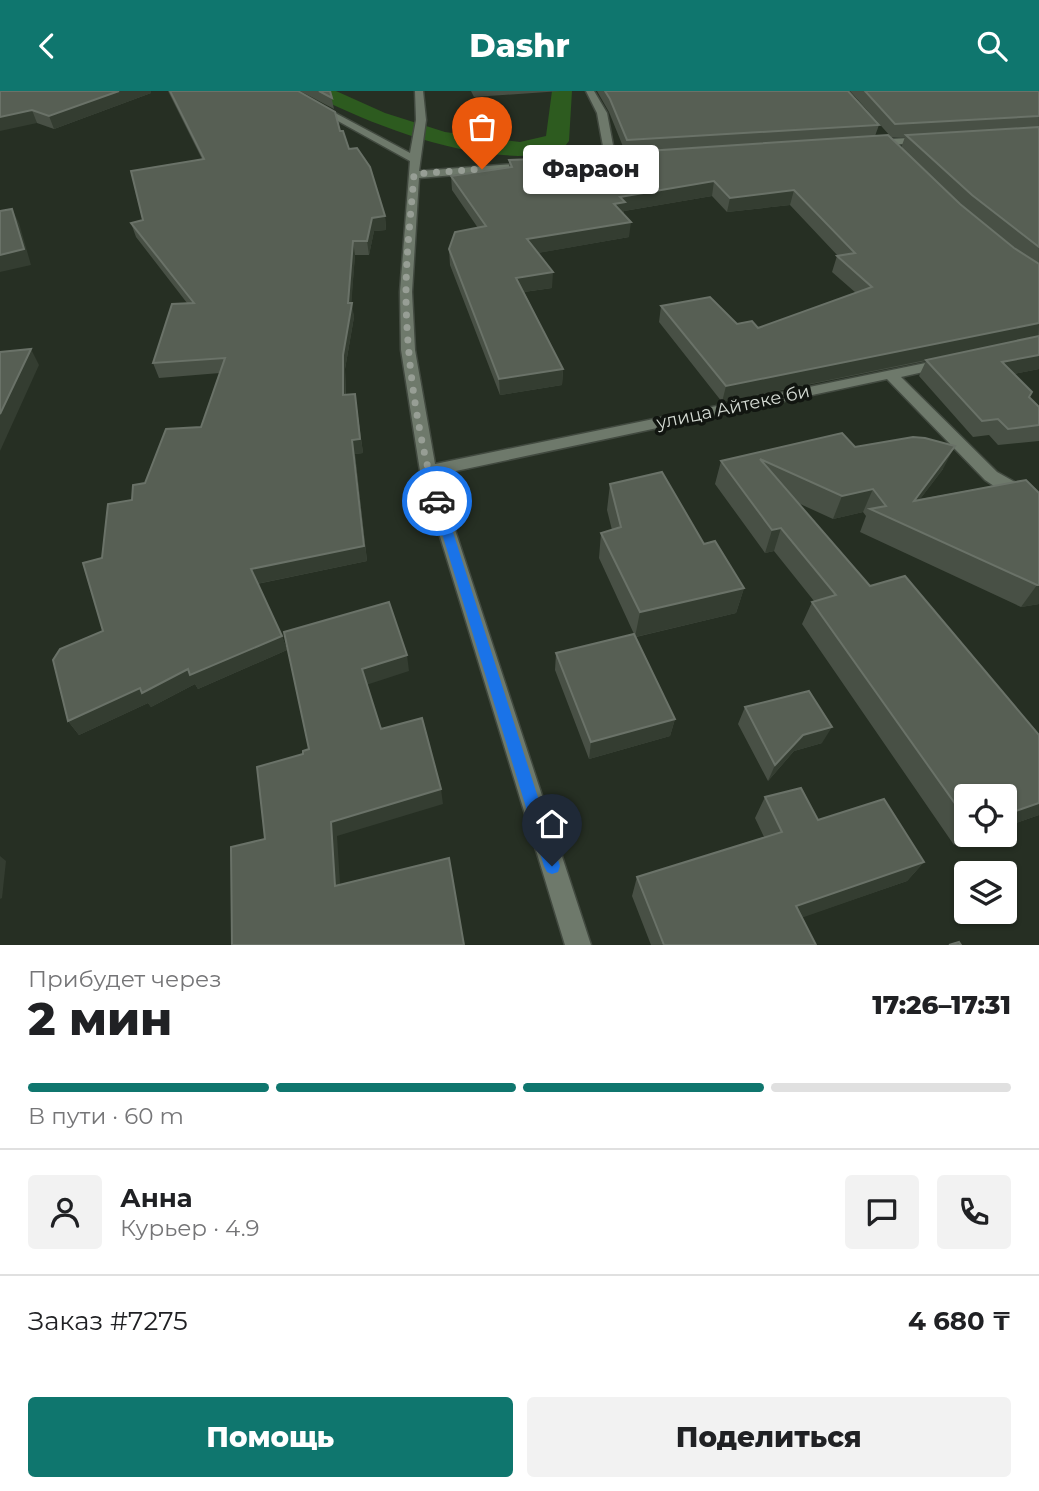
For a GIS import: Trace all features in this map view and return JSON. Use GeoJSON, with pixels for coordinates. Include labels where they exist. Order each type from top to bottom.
{"type":"FeatureCollection","features":[{"type":"Feature","properties":{"kind":"street"},"geometry":{"type":"LineString","coordinates":[[288,91],[415,159],[625,159]]}},
{"type":"Feature","properties":{"kind":"street"},"geometry":{"type":"LineString","coordinates":[[419,91],[421,120],[415,159],[406,292],[408,351],[428,471],[578,945]]}},
{"type":"Feature","properties":{"kind":"street"},"geometry":{"type":"LineString","coordinates":[[590,91],[602,113],[611,160]]}},
{"type":"Feature","properties":{"kind":"street"},"geometry":{"type":"LineString","coordinates":[[879,132],[898,152]]}},
{"type":"Feature","properties":{"kind":"street"},"geometry":{"type":"LineString","coordinates":[[860,144],[943,139]]}},
{"type":"Feature","properties":{"kind":"street","name":"улица Айтеке би"},"geometry":{"type":"LineString","coordinates":[[428,471],[961,359]]}},
{"type":"Feature","properties":{"kind":"street"},"geometry":{"type":"LineString","coordinates":[[890,373],[991,476],[1014,489],[1039,510]]}},
{"type":"Feature","properties":{"kind":"building"},"geometry":{"type":"Polygon","coordinates":[[[0,91],[119,91],[49,116],[32,110],[0,117],[0,91]]]}},
{"type":"Feature","properties":{"kind":"building"},"geometry":{"type":"Polygon","coordinates":[[[170,91],[298,91],[335,112],[349,149],[357,148],[370,167],[385,216],[372,218],[367,241],[353,241],[348,303],[352,303],[343,355],[343,395],[355,394],[360,439],[352,440],[364,546],[251,569],[282,636],[190,675],[188,669],[142,693],[140,688],[68,721],[53,660],[60,649],[103,631],[83,563],[102,558],[108,504],[132,500],[133,485],[145,483],[166,429],[201,427],[225,358],[153,363],[172,304],[194,303],[131,223],[143,220],[131,171],[204,159],[170,91]]]}},
{"type":"Feature","properties":{"kind":"building"},"geometry":{"type":"Polygon","coordinates":[[[319,91],[330,91],[332,98],[319,91]]]}},
{"type":"Feature","properties":{"kind":"building"},"geometry":{"type":"Polygon","coordinates":[[[605,91],[848,91],[879,125],[627,140],[605,91]]]}},
{"type":"Feature","properties":{"kind":"building"},"geometry":{"type":"Polygon","coordinates":[[[865,91],[1039,91],[1039,116],[895,124],[865,91]]]}},
{"type":"Feature","properties":{"kind":"building"},"geometry":{"type":"Polygon","coordinates":[[[1039,127],[1039,247],[972,195],[906,135],[1039,127]]]}},
{"type":"Feature","properties":{"kind":"building"},"geometry":{"type":"Polygon","coordinates":[[[888,135],[960,204],[1014,248],[1039,264],[1039,323],[726,386],[661,306],[710,297],[737,324],[752,321],[758,328],[872,287],[837,256],[855,253],[794,190],[730,198],[714,181],[620,197],[625,202],[614,204],[631,222],[527,239],[553,272],[516,278],[563,369],[499,379],[449,249],[455,232],[486,226],[451,176],[512,167],[509,160],[535,159],[544,168],[633,155],[632,152],[888,135]]]}},
{"type":"Feature","properties":{"kind":"building"},"geometry":{"type":"Polygon","coordinates":[[[12,209],[24,249],[0,255],[0,211],[12,209]]]}},
{"type":"Feature","properties":{"kind":"building"},"geometry":{"type":"Polygon","coordinates":[[[1039,336],[1039,355],[1002,362],[1032,392],[1029,397],[1039,407],[1039,425],[1008,429],[998,419],[982,421],[926,360],[1039,336]]]}},
{"type":"Feature","properties":{"kind":"building"},"geometry":{"type":"Polygon","coordinates":[[[31,349],[0,414],[0,352],[31,349]]]}},
{"type":"Feature","properties":{"kind":"building"},"geometry":{"type":"Polygon","coordinates":[[[842,433],[855,447],[913,437],[925,438],[955,446],[914,501],[1026,480],[1039,493],[1037,585],[870,509],[886,506],[873,489],[842,496],[760,459],[870,586],[905,576],[1039,735],[1039,803],[1017,811],[1017,784],[954,784],[954,802],[812,602],[836,595],[781,528],[772,530],[721,461],[842,433]]]}},
{"type":"Feature","properties":{"kind":"building"},"geometry":{"type":"Polygon","coordinates":[[[662,472],[704,544],[715,541],[744,588],[640,612],[601,533],[621,527],[610,484],[662,472]]]}},
{"type":"Feature","properties":{"kind":"building"},"geometry":{"type":"Polygon","coordinates":[[[389,602],[407,655],[362,669],[381,729],[422,718],[441,789],[331,822],[335,886],[449,858],[464,945],[232,945],[231,847],[265,839],[257,767],[303,754],[303,751],[309,749],[284,632],[389,602]]]}},
{"type":"Feature","properties":{"kind":"building"},"geometry":{"type":"Polygon","coordinates":[[[634,634],[675,719],[591,742],[556,653],[634,634]]]}},
{"type":"Feature","properties":{"kind":"building"},"geometry":{"type":"Polygon","coordinates":[[[809,691],[832,727],[803,735],[775,765],[745,707],[809,691]]]}},
{"type":"Feature","properties":{"kind":"building"},"geometry":{"type":"Polygon","coordinates":[[[801,788],[818,820],[884,799],[924,862],[796,906],[816,945],[664,945],[637,877],[782,832],[765,797],[801,788]]]}},
{"type":"Feature","properties":{"kind":"waterway"},"geometry":{"type":"LineString","coordinates":[[319,91],[377,118],[442,139],[520,149],[557,141],[562,91]]}},
{"type":"Feature","properties":{"kind":"way so far"},"geometry":{"type":"LineString","coordinates":[[437,501],[428,471],[408,351],[406,292],[414,174],[482,169]]}},
{"type":"Feature","properties":{"kind":"place","name":"Фараон"},"geometry":{"type":"Point","coordinates":[482,169]}},
{"type":"Feature","properties":{"kind":"route"},"geometry":{"type":"LineString","coordinates":[[437,501],[552,866]]}}]}
